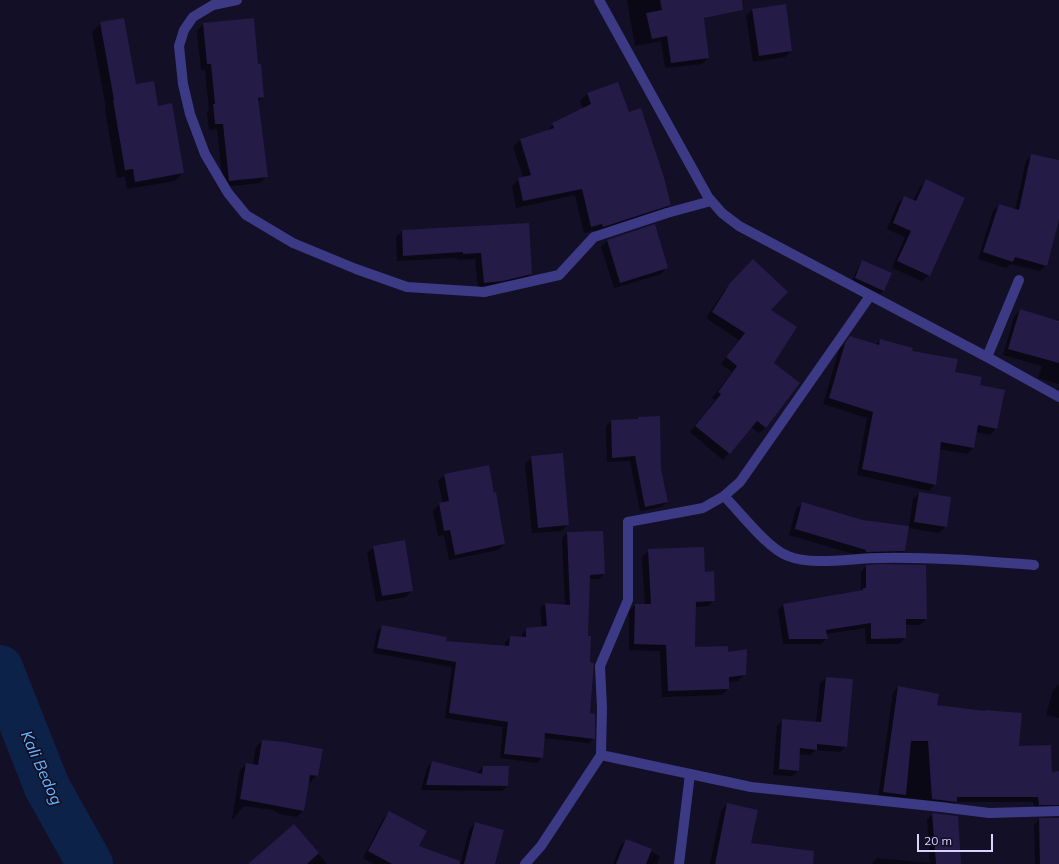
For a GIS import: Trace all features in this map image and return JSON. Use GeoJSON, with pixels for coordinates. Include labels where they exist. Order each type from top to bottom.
{"type":"FeatureCollection","features":[{"type":"Feature","properties":{"kind":"street"},"geometry":{"type":"LineString","coordinates":[[237,0],[213,5],[193,17],[184,30],[180,46],[183,84],[190,114],[205,154],[228,193],[246,216],[293,243],[356,269],[407,287],[484,292],[559,276],[594,237],[666,213],[711,201]]}},
{"type":"Feature","properties":{"kind":"street"},"geometry":{"type":"LineString","coordinates":[[599,0],[711,201],[722,213],[739,226],[987,357],[1059,398]]}},
{"type":"Feature","properties":{"kind":"street"},"geometry":{"type":"LineString","coordinates":[[987,357],[1019,280]]}},
{"type":"Feature","properties":{"kind":"street"},"geometry":{"type":"LineString","coordinates":[[525,864],[541,846],[600,756],[602,708],[600,666],[628,600],[628,522],[703,508],[724,496],[740,482],[870,296]]}},
{"type":"Feature","properties":{"kind":"street"},"geometry":{"type":"LineString","coordinates":[[724,496],[772,547],[788,556],[803,560],[928,558],[1034,565]]}},
{"type":"Feature","properties":{"kind":"street"},"geometry":{"type":"LineString","coordinates":[[600,756],[751,787],[989,813],[1059,811]]}},
{"type":"Feature","properties":{"kind":"street"},"geometry":{"type":"LineString","coordinates":[[679,864],[690,774]]}},
{"type":"Feature","properties":{"kind":"building"},"geometry":{"type":"Polygon","coordinates":[[[660,0],[742,0],[743,10],[704,18],[709,58],[671,63],[667,36],[652,39],[646,13],[662,10],[660,0]]]}},
{"type":"Feature","properties":{"kind":"building"},"geometry":{"type":"Polygon","coordinates":[[[786,4],[792,51],[759,56],[752,9],[786,4]]]}},
{"type":"Feature","properties":{"kind":"building"},"geometry":{"type":"Polygon","coordinates":[[[124,18],[136,84],[154,81],[158,106],[172,103],[184,173],[135,182],[133,169],[125,170],[100,22],[124,18]]]}},
{"type":"Feature","properties":{"kind":"building"},"geometry":{"type":"Polygon","coordinates":[[[254,18],[258,64],[261,64],[264,97],[258,98],[268,177],[229,181],[223,124],[215,124],[213,104],[215,104],[211,64],[207,64],[203,23],[254,18]]]}},
{"type":"Feature","properties":{"kind":"building"},"geometry":{"type":"Polygon","coordinates":[[[618,82],[629,112],[641,108],[663,174],[671,205],[603,227],[602,224],[591,227],[582,189],[523,201],[518,178],[531,175],[520,139],[554,128],[552,123],[591,104],[587,93],[618,82]]]}},
{"type":"Feature","properties":{"kind":"building"},"geometry":{"type":"Polygon","coordinates":[[[1031,154],[1059,160],[1059,220],[1047,266],[1015,257],[1013,262],[983,252],[999,204],[1019,210],[1031,154]]]}},
{"type":"Feature","properties":{"kind":"building"},"geometry":{"type":"Polygon","coordinates":[[[926,179],[965,198],[930,276],[897,261],[911,231],[893,223],[904,196],[916,201],[926,179]]]}},
{"type":"Feature","properties":{"kind":"building"},"geometry":{"type":"Polygon","coordinates":[[[529,223],[532,274],[503,281],[484,283],[481,253],[463,254],[463,252],[403,256],[402,230],[529,223]]]}},
{"type":"Feature","properties":{"kind":"building"},"geometry":{"type":"Polygon","coordinates":[[[655,224],[668,268],[620,283],[607,240],[655,224]]]}},
{"type":"Feature","properties":{"kind":"building"},"geometry":{"type":"Polygon","coordinates":[[[753,259],[788,292],[771,310],[797,327],[774,363],[800,383],[766,428],[757,421],[730,454],[695,426],[721,394],[718,392],[737,366],[726,357],[745,333],[712,312],[730,283],[753,259]]]}},
{"type":"Feature","properties":{"kind":"building"},"geometry":{"type":"Polygon","coordinates":[[[862,260],[892,273],[884,291],[855,278],[862,260]]]}},
{"type":"Feature","properties":{"kind":"building"},"geometry":{"type":"Polygon","coordinates":[[[1020,309],[1059,321],[1059,363],[1008,349],[1020,309]]]}},
{"type":"Feature","properties":{"kind":"building"},"geometry":{"type":"Polygon","coordinates":[[[850,336],[879,345],[880,339],[913,348],[912,351],[958,359],[955,372],[982,377],[980,385],[1005,390],[997,429],[978,425],[974,448],[941,442],[936,485],[862,469],[873,412],[829,398],[845,343],[850,336]]]}},
{"type":"Feature","properties":{"kind":"building"},"geometry":{"type":"Polygon","coordinates":[[[660,416],[661,469],[668,502],[645,507],[635,456],[612,458],[611,420],[638,419],[638,417],[660,416]]]}},
{"type":"Feature","properties":{"kind":"building"},"geometry":{"type":"Polygon","coordinates":[[[563,453],[569,525],[538,528],[531,456],[563,453]]]}},
{"type":"Feature","properties":{"kind":"building"},"geometry":{"type":"Polygon","coordinates":[[[489,465],[494,493],[496,492],[505,544],[455,555],[450,530],[444,531],[439,503],[449,501],[444,474],[489,465]]]}},
{"type":"Feature","properties":{"kind":"building"},"geometry":{"type":"Polygon","coordinates":[[[919,492],[951,497],[947,527],[914,522],[919,492]]]}},
{"type":"Feature","properties":{"kind":"building"},"geometry":{"type":"Polygon","coordinates":[[[802,502],[863,520],[909,526],[905,551],[866,552],[866,550],[795,529],[802,502]]]}},
{"type":"Feature","properties":{"kind":"building"},"geometry":{"type":"Polygon","coordinates":[[[603,531],[605,574],[590,575],[588,636],[591,636],[590,662],[594,663],[590,713],[595,714],[595,739],[545,733],[543,758],[504,754],[508,722],[449,713],[456,662],[377,648],[382,625],[447,637],[446,641],[509,646],[510,636],[526,637],[526,628],[547,626],[545,603],[570,605],[567,532],[603,531]]]}},
{"type":"Feature","properties":{"kind":"building"},"geometry":{"type":"Polygon","coordinates":[[[405,540],[413,591],[382,596],[373,546],[405,540]]]}},
{"type":"Feature","properties":{"kind":"building"},"geometry":{"type":"Polygon","coordinates":[[[704,547],[705,572],[714,571],[715,601],[696,602],[695,647],[728,646],[728,652],[747,649],[746,675],[729,677],[729,689],[668,691],[666,645],[634,644],[635,604],[651,604],[648,549],[704,547]]]}},
{"type":"Feature","properties":{"kind":"building"},"geometry":{"type":"Polygon","coordinates":[[[866,565],[926,565],[927,619],[906,619],[906,638],[871,639],[871,623],[826,630],[828,639],[789,639],[783,604],[863,590],[863,588],[866,588],[866,565]]]}},
{"type":"Feature","properties":{"kind":"building"},"geometry":{"type":"Polygon","coordinates":[[[826,677],[853,679],[847,747],[817,744],[817,750],[800,748],[799,771],[779,769],[782,719],[821,722],[826,677]]]}},
{"type":"Feature","properties":{"kind":"building"},"geometry":{"type":"Polygon","coordinates":[[[898,686],[939,694],[937,705],[985,711],[1022,713],[1019,746],[1051,745],[1052,772],[1059,771],[1059,805],[1039,805],[1038,797],[957,797],[957,802],[932,799],[928,741],[911,741],[906,795],[883,792],[898,686]]]}},
{"type":"Feature","properties":{"kind":"building"},"geometry":{"type":"Polygon","coordinates":[[[262,740],[284,742],[323,749],[318,776],[310,775],[304,811],[240,799],[246,763],[258,765],[262,740]]]}},
{"type":"Feature","properties":{"kind":"building"},"geometry":{"type":"Polygon","coordinates":[[[432,761],[482,774],[483,766],[509,766],[508,786],[426,785],[432,761]]]}},
{"type":"Feature","properties":{"kind":"building"},"geometry":{"type":"Polygon","coordinates":[[[727,803],[758,810],[751,843],[814,851],[813,864],[715,864],[727,803]]]}},
{"type":"Feature","properties":{"kind":"building"},"geometry":{"type":"Polygon","coordinates":[[[389,811],[427,831],[419,846],[460,861],[460,864],[392,864],[368,851],[389,811]]]}},
{"type":"Feature","properties":{"kind":"building"},"geometry":{"type":"Polygon","coordinates":[[[932,813],[958,816],[961,864],[936,864],[932,813]]]}},
{"type":"Feature","properties":{"kind":"building"},"geometry":{"type":"Polygon","coordinates":[[[1039,818],[1059,818],[1059,864],[1040,864],[1039,818]]]}},
{"type":"Feature","properties":{"kind":"building"},"geometry":{"type":"Polygon","coordinates":[[[475,822],[504,830],[495,864],[464,864],[475,822]]]}},
{"type":"Feature","properties":{"kind":"building"},"geometry":{"type":"Polygon","coordinates":[[[294,824],[319,853],[307,864],[248,864],[294,824]]]}},
{"type":"Feature","properties":{"kind":"building"},"geometry":{"type":"Polygon","coordinates":[[[626,839],[652,849],[646,864],[616,864],[626,839]]]}},
{"type":"Feature","properties":{"kind":"waterway","name":"Kali Bedog"},"geometry":{"type":"LineString","coordinates":[[0,668],[47,787],[90,864]]}}]}
